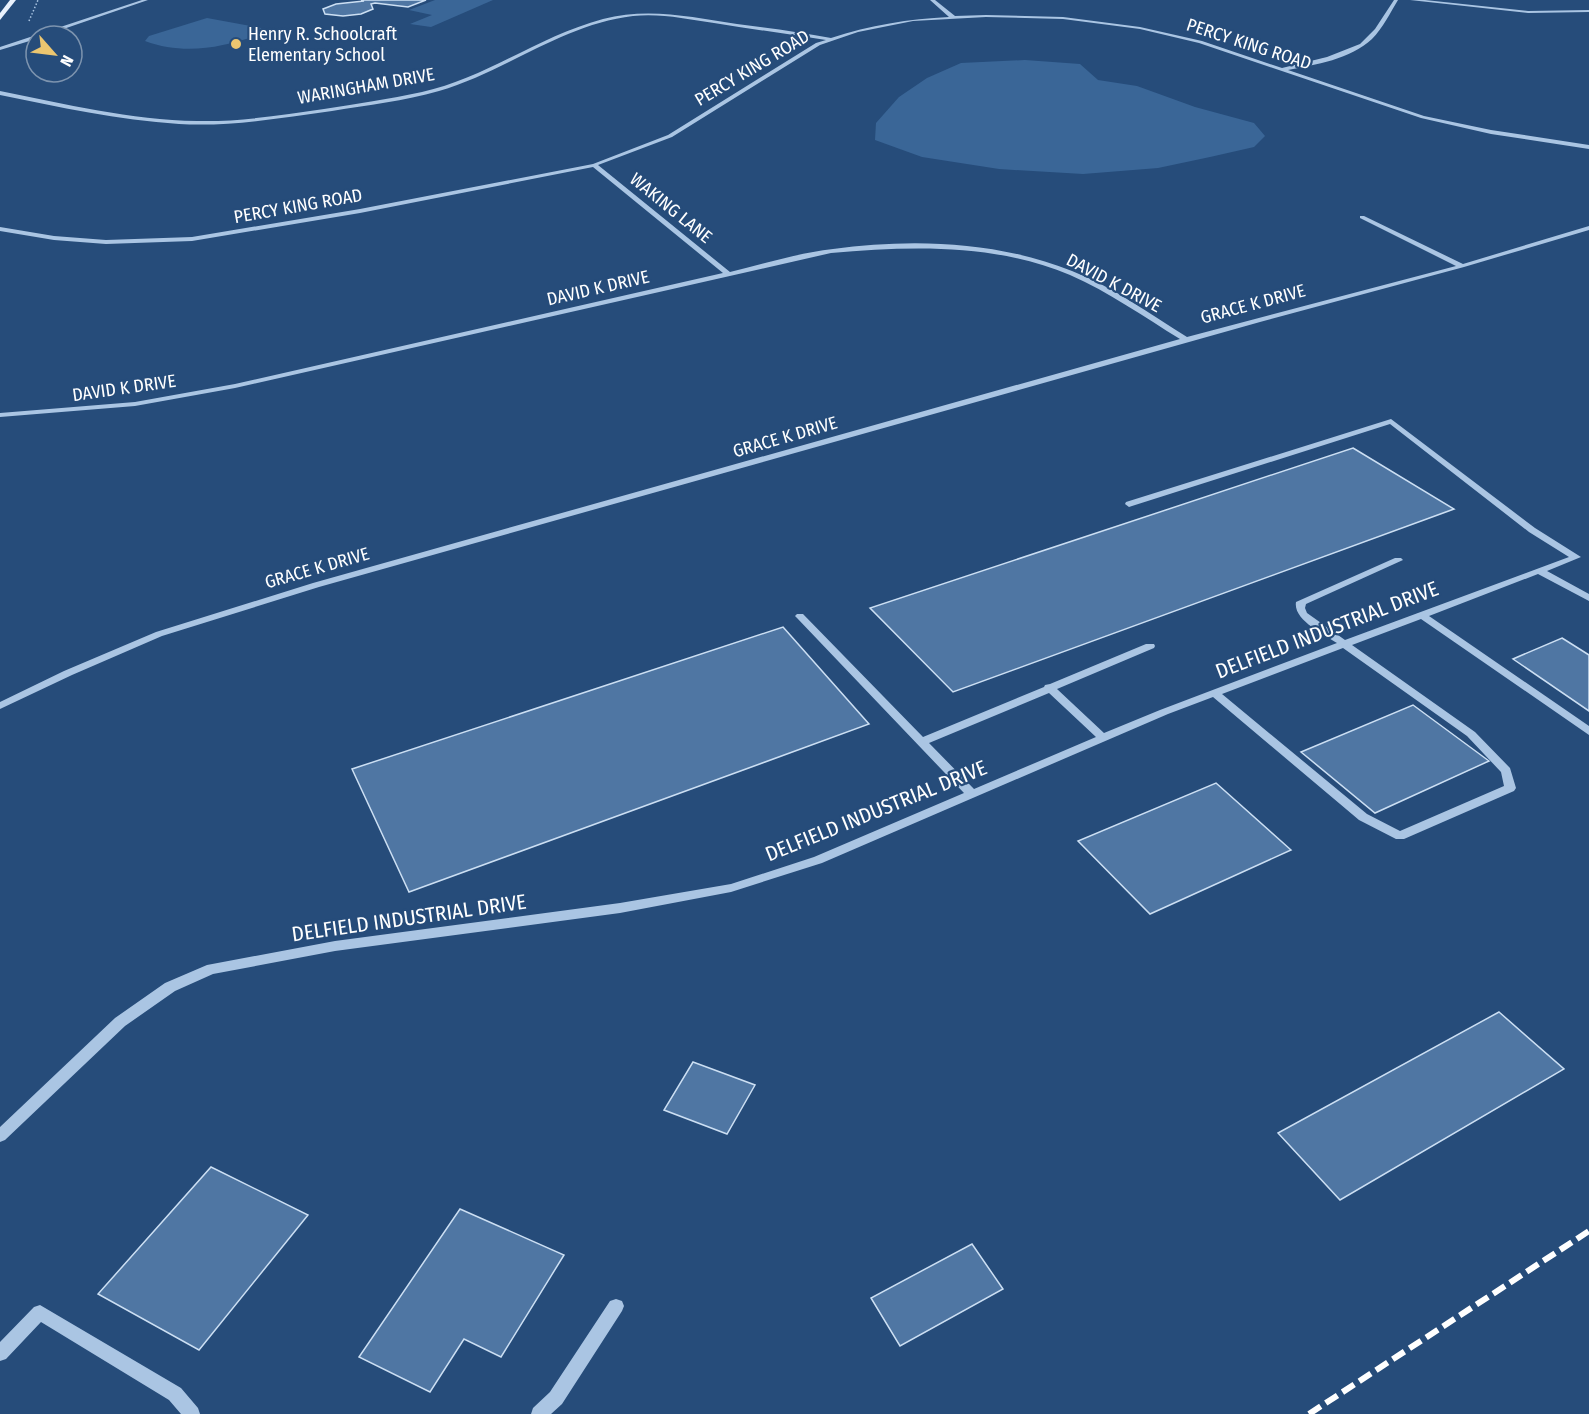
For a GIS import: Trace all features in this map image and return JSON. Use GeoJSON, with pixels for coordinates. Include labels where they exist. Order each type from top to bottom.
{"type":"FeatureCollection","features":[{"type":"Feature","properties":{"kind":"main road"},"geometry":{"type":"LineString","coordinates":[[0,18],[12,0]]}},
{"type":"Feature","properties":{"kind":"street"},"geometry":{"type":"LineString","coordinates":[[73,24],[146,0]]}},
{"type":"Feature","properties":{"kind":"street"},"geometry":{"type":"LineString","coordinates":[[932,0],[954,18]]}},
{"type":"Feature","properties":{"kind":"street"},"geometry":{"type":"LineString","coordinates":[[1281,69],[1327,58],[1351,49],[1368,39],[1396,0]]}},
{"type":"Feature","properties":{"kind":"street"},"geometry":{"type":"LineString","coordinates":[[1412,0],[1528,12],[1589,11]]}},
{"type":"Feature","properties":{"kind":"street","name":"WARINGHAM DRIVE"},"geometry":{"type":"LineString","coordinates":[[0,93],[138,119],[218,122],[355,106],[438,90],[585,26],[613,17],[647,13],[663,14],[831,39]]}},
{"type":"Feature","properties":{"kind":"street","name":"PERCY KING ROAD"},"geometry":{"type":"LineString","coordinates":[[0,229],[54,238],[106,242],[192,239],[360,211],[594,165],[670,136],[818,44],[831,39],[913,20],[987,16],[1063,18],[1140,28],[1200,42],[1380,103],[1461,126],[1589,147]]}},
{"type":"Feature","properties":{"kind":"street"},"geometry":{"type":"LineString","coordinates":[[0,49],[24,41]]}},
{"type":"Feature","properties":{"kind":"street","name":"WAKING LANE"},"geometry":{"type":"LineString","coordinates":[[594,165],[728,274]]}},
{"type":"Feature","properties":{"kind":"street"},"geometry":{"type":"LineString","coordinates":[[1362,217],[1462,266]]}},
{"type":"Feature","properties":{"kind":"street","name":"GRACE K DRIVE"},"geometry":{"type":"LineString","coordinates":[[0,706],[68,673],[159,634],[304,588],[1186,340],[1462,266],[1589,228]]}},
{"type":"Feature","properties":{"kind":"street","name":"DAVID K DRIVE"},"geometry":{"type":"LineString","coordinates":[[0,415],[135,404],[235,386],[831,251],[884,246],[940,246],[990,251],[1029,259],[1070,273],[1114,295],[1186,340]]}},
{"type":"Feature","properties":{"kind":"street","name":"DELFIELD INDUSTRIAL DRIVE"},"geometry":{"type":"LineString","coordinates":[[0,1136],[120,1022],[170,987],[211,969],[335,946],[620,908],[731,888],[818,860],[1103,738],[1215,693],[1576,557],[1532,530],[1391,421],[1129,504]]}},
{"type":"Feature","properties":{"kind":"street"},"geometry":{"type":"LineString","coordinates":[[1215,693],[1364,817],[1400,836],[1510,788],[1506,771],[1471,734],[1303,615],[1300,608],[1301,602],[1398,560]]}},
{"type":"Feature","properties":{"kind":"street"},"geometry":{"type":"LineString","coordinates":[[1539,571],[1589,598]]}},
{"type":"Feature","properties":{"kind":"street"},"geometry":{"type":"LineString","coordinates":[[1422,615],[1589,731]]}},
{"type":"Feature","properties":{"kind":"street"},"geometry":{"type":"LineString","coordinates":[[800,616],[972,794]]}},
{"type":"Feature","properties":{"kind":"street"},"geometry":{"type":"LineString","coordinates":[[922,742],[1150,646]]}},
{"type":"Feature","properties":{"kind":"street"},"geometry":{"type":"LineString","coordinates":[[1048,687],[1103,738]]}},
{"type":"Feature","properties":{"kind":"street"},"geometry":{"type":"LineString","coordinates":[[539,1414],[556,1398],[616,1306]]}},
{"type":"Feature","properties":{"kind":"street"},"geometry":{"type":"LineString","coordinates":[[0,1353],[40,1312],[176,1394],[192,1414]]}},
{"type":"Feature","properties":{"kind":"path"},"geometry":{"type":"LineString","coordinates":[[32,13],[38,0]]}},
{"type":"Feature","properties":{"kind":"shaded area"},"geometry":{"type":"Polygon","coordinates":[[[435,0],[493,0],[431,27],[410,24],[432,15],[409,10],[435,0]]]}},
{"type":"Feature","properties":{"kind":"shaded area"},"geometry":{"type":"Polygon","coordinates":[[[207,18],[272,30],[209,48],[177,48],[145,41],[149,36],[207,18]]]}},
{"type":"Feature","properties":{"kind":"shaded area"},"geometry":{"type":"Polygon","coordinates":[[[1025,60],[1080,64],[1098,80],[1137,86],[1195,107],[1254,123],[1265,136],[1254,147],[1158,168],[1083,174],[999,169],[922,157],[875,140],[876,123],[899,97],[927,78],[961,63],[1025,60]]]}},
{"type":"Feature","properties":{"kind":"building"},"geometry":{"type":"Polygon","coordinates":[[[361,0],[426,0],[408,7],[375,3],[371,4],[373,9],[361,14],[343,16],[325,14],[323,9],[336,4],[364,1],[361,0]]]}},
{"type":"Feature","properties":{"kind":"building"},"geometry":{"type":"Polygon","coordinates":[[[1353,448],[1454,509],[953,692],[870,608],[1353,448]]]}},
{"type":"Feature","properties":{"kind":"building"},"geometry":{"type":"Polygon","coordinates":[[[783,627],[869,724],[409,892],[352,769],[783,627]]]}},
{"type":"Feature","properties":{"kind":"building"},"geometry":{"type":"Polygon","coordinates":[[[1562,638],[1589,655],[1589,711],[1513,659],[1562,638]]]}},
{"type":"Feature","properties":{"kind":"building"},"geometry":{"type":"Polygon","coordinates":[[[1413,705],[1489,761],[1375,813],[1301,752],[1413,705]]]}},
{"type":"Feature","properties":{"kind":"building"},"geometry":{"type":"Polygon","coordinates":[[[1216,783],[1291,850],[1150,914],[1078,841],[1216,783]]]}},
{"type":"Feature","properties":{"kind":"building"},"geometry":{"type":"Polygon","coordinates":[[[1499,1012],[1564,1069],[1340,1200],[1278,1133],[1499,1012]]]}},
{"type":"Feature","properties":{"kind":"building"},"geometry":{"type":"Polygon","coordinates":[[[693,1062],[755,1085],[727,1134],[664,1110],[693,1062]]]}},
{"type":"Feature","properties":{"kind":"building"},"geometry":{"type":"Polygon","coordinates":[[[211,1167],[308,1215],[199,1350],[98,1294],[211,1167]]]}},
{"type":"Feature","properties":{"kind":"building"},"geometry":{"type":"Polygon","coordinates":[[[460,1209],[564,1255],[501,1357],[464,1339],[430,1392],[359,1357],[460,1209]]]}},
{"type":"Feature","properties":{"kind":"building"},"geometry":{"type":"Polygon","coordinates":[[[972,1244],[1003,1289],[900,1346],[871,1298],[972,1244]]]}},
{"type":"Feature","properties":{"kind":"railway"},"geometry":{"type":"LineString","coordinates":[[1309,1414],[1589,1231]]}},
{"type":"Feature","properties":{"kind":"place","name":"Henry R. Schoolcraft Elementary School"},"geometry":{"type":"Point","coordinates":[236,44]}}]}
